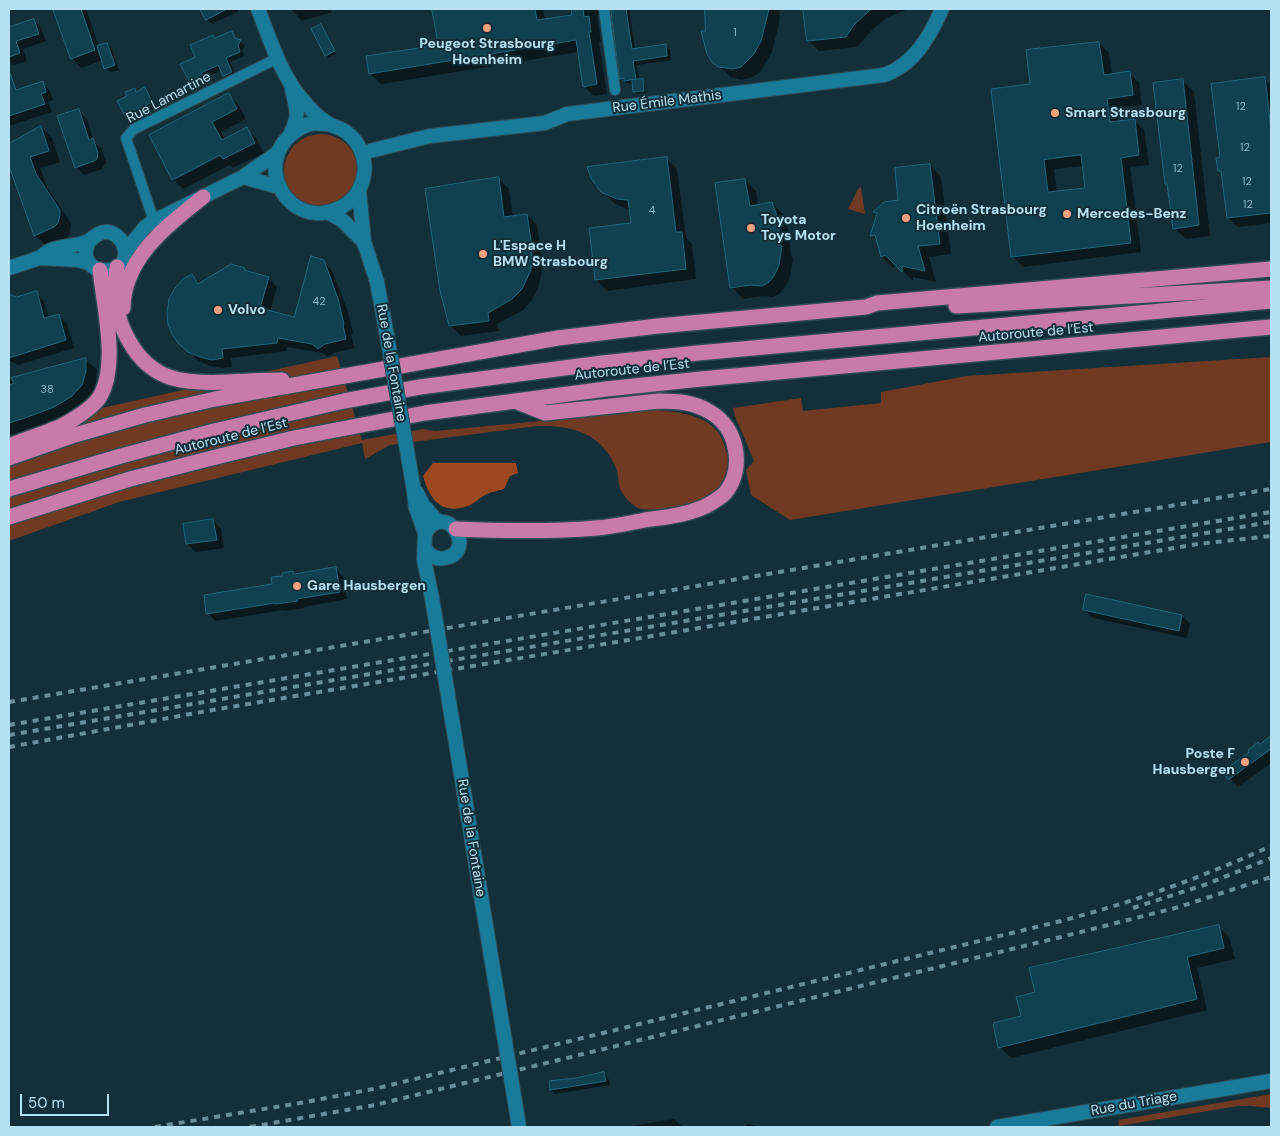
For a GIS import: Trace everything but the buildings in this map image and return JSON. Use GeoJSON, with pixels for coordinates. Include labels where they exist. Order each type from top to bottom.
{"type":"FeatureCollection","features":[{"type":"Feature","properties":{"kind":"highway"},"geometry":{"type":"LineString","coordinates":[[123,332],[123,300],[128,281],[138,259],[171,223],[203,197]]}},
{"type":"Feature","properties":{"kind":"highway"},"geometry":{"type":"LineString","coordinates":[[9,446],[69,422],[97,400],[103,391],[108,377],[110,360],[94,267]]}},
{"type":"Feature","properties":{"kind":"highway"},"geometry":{"type":"LineString","coordinates":[[117,267],[114,300],[123,332],[135,352],[148,366],[166,376],[192,383],[339,378]]}},
{"type":"Feature","properties":{"kind":"highway"},"geometry":{"type":"LineString","coordinates":[[9,458],[75,435],[145,415],[215,399],[558,338],[601,332],[866,307],[877,303],[1271,269]]}},
{"type":"Feature","properties":{"kind":"highway"},"geometry":{"type":"LineString","coordinates":[[866,307],[877,310],[1271,288]]}},
{"type":"Feature","properties":{"kind":"highway","name":"Autoroute de l’Est"},"geometry":{"type":"LineString","coordinates":[[9,489],[112,458],[214,431],[344,401],[420,387],[602,362],[1271,301]]}},
{"type":"Feature","properties":{"kind":"highway","name":"Autoroute de l’Est"},"geometry":{"type":"LineString","coordinates":[[9,517],[130,479],[286,440],[425,413],[691,380],[1268,329]]}},
{"type":"Feature","properties":{"kind":"highway"},"geometry":{"type":"LineString","coordinates":[[456,529],[510,532],[598,528],[681,514],[718,499],[726,492],[732,480],[737,461],[734,441],[720,420],[711,412],[698,406],[676,401],[659,401],[545,412],[513,401]]}},
{"type":"Feature","properties":{"kind":"street"},"geometry":{"type":"LineString","coordinates":[[258,9],[292,86],[306,104],[328,124],[345,131],[354,139],[362,153]]}},
{"type":"Feature","properties":{"kind":"street"},"geometry":{"type":"LineString","coordinates":[[604,9],[615,90]]}},
{"type":"Feature","properties":{"kind":"street","name":"Rue Émile Mathis"},"geometry":{"type":"LineString","coordinates":[[362,153],[430,136],[545,123],[567,114],[884,75],[893,72],[910,60],[928,37],[942,9]]}},
{"type":"Feature","properties":{"kind":"street","name":"Rue Lamartine"},"geometry":{"type":"LineString","coordinates":[[149,224],[126,138],[134,129],[278,58]]}},
{"type":"Feature","properties":{"kind":"street"},"geometry":{"type":"LineString","coordinates":[[290,136],[297,120],[292,86]]}},
{"type":"Feature","properties":{"kind":"street"},"geometry":{"type":"LineString","coordinates":[[113,234],[149,224],[243,177],[277,153],[286,139],[300,128],[310,124],[328,124]]}},
{"type":"Feature","properties":{"kind":"street"},"geometry":{"type":"LineString","coordinates":[[243,177],[279,187],[275,170],[277,153]]}},
{"type":"Feature","properties":{"kind":"street","name":"Rue de la Fontaine"},"geometry":{"type":"LineString","coordinates":[[279,187],[289,202],[301,210],[315,213],[344,207],[355,197],[362,184],[365,169],[362,153]]}},
{"type":"Feature","properties":{"kind":"street","name":"Rue de la Fontaine"},"geometry":{"type":"LineString","coordinates":[[358,190],[364,242],[377,282],[416,508],[425,533],[423,544],[425,549],[424,560],[432,598],[519,1127]]}},
{"type":"Feature","properties":{"kind":"street","name":"Rue de la Fontaine"},"geometry":{"type":"LineString","coordinates":[[327,212],[342,220],[364,242]]}},
{"type":"Feature","properties":{"kind":"street"},"geometry":{"type":"LineString","coordinates":[[125,252],[149,224]]}},
{"type":"Feature","properties":{"kind":"street"},"geometry":{"type":"LineString","coordinates":[[9,268],[39,258],[51,250],[88,241],[97,234],[108,232],[122,241],[125,252],[124,258],[117,267],[106,271],[78,260],[39,258]]}},
{"type":"Feature","properties":{"kind":"street"},"geometry":{"type":"LineString","coordinates":[[88,241],[86,251],[94,267]]}},
{"type":"Feature","properties":{"kind":"street","name":"Rue de la Fontaine"},"geometry":{"type":"LineString","coordinates":[[412,485],[423,505],[438,522],[448,523],[456,529],[460,539],[458,549],[454,554],[444,558],[434,576],[432,598]]}},
{"type":"Feature","properties":{"kind":"street"},"geometry":{"type":"LineString","coordinates":[[425,533],[432,524],[438,522]]}},
{"type":"Feature","properties":{"kind":"street"},"geometry":{"type":"LineString","coordinates":[[425,549],[433,557],[444,558]]}},
{"type":"Feature","properties":{"kind":"street","name":"Rue de la Fontaine"},"geometry":{"type":"LineString","coordinates":[[511,1078],[511,1127]]}},
{"type":"Feature","properties":{"kind":"street","name":"Rue du Triage"},"geometry":{"type":"LineString","coordinates":[[997,1127],[1271,1081]]}},
{"type":"Feature","properties":{"kind":"shaded area"},"geometry":{"type":"Polygon","coordinates":[[[321,134],[335,137],[347,145],[355,157],[358,171],[355,185],[347,197],[335,205],[321,208],[307,205],[295,197],[287,185],[284,171],[287,157],[295,145],[307,137],[321,134]]]}},
{"type":"Feature","properties":{"kind":"shaded area"},"geometry":{"type":"Polygon","coordinates":[[[861,187],[865,214],[848,209],[858,189],[861,187]]]}},
{"type":"Feature","properties":{"kind":"shaded area"},"geometry":{"type":"Polygon","coordinates":[[[337,356],[362,440],[423,429],[435,431],[656,410],[688,414],[707,422],[715,428],[721,437],[726,452],[728,460],[727,469],[718,488],[707,498],[676,507],[653,510],[638,508],[624,495],[619,485],[617,470],[611,457],[603,447],[585,434],[563,427],[537,426],[390,445],[365,459],[362,443],[119,502],[9,541],[9,439],[70,415],[337,356]]]}},
{"type":"Feature","properties":{"kind":"shaded area"},"geometry":{"type":"Polygon","coordinates":[[[1271,357],[1271,442],[790,520],[751,495],[746,470],[754,461],[733,408],[801,398],[803,411],[881,403],[881,392],[967,376],[1271,357]]]}},
{"type":"Feature","properties":{"kind":"shaded area"},"geometry":{"type":"Polygon","coordinates":[[[433,463],[516,463],[518,473],[510,476],[504,489],[487,494],[468,506],[451,508],[444,507],[438,503],[426,485],[423,476],[433,463]]]}},
{"type":"Feature","properties":{"kind":"shaded area"},"geometry":{"type":"Polygon","coordinates":[[[1271,1094],[1271,1108],[1238,1106],[1119,1126],[1118,1120],[1271,1094]]]}},
{"type":"Feature","properties":{"kind":"railway"},"geometry":{"type":"LineString","coordinates":[[9,702],[1271,489]]}},
{"type":"Feature","properties":{"kind":"railway"},"geometry":{"type":"LineString","coordinates":[[9,725],[1271,512]]}},
{"type":"Feature","properties":{"kind":"railway"},"geometry":{"type":"LineString","coordinates":[[9,735],[1271,522]]}},
{"type":"Feature","properties":{"kind":"railway"},"geometry":{"type":"LineString","coordinates":[[9,747],[218,709],[1198,544],[1271,536]]}},
{"type":"Feature","properties":{"kind":"railway"},"geometry":{"type":"LineString","coordinates":[[155,1127],[378,1088],[1061,921],[1115,906],[1168,888],[1271,846]]}},
{"type":"Feature","properties":{"kind":"railway"},"geometry":{"type":"LineString","coordinates":[[1133,908],[1207,884],[1271,858]]}},
{"type":"Feature","properties":{"kind":"railway"},"geometry":{"type":"LineString","coordinates":[[250,1127],[375,1105],[1179,907],[1271,877]]}},
{"type":"Feature","properties":{"kind":"place","name":"Peugeot Strasbourg Hoenheim"},"geometry":{"type":"Point","coordinates":[487,28]}},
{"type":"Feature","properties":{"kind":"place","name":"Smart Strasbourg"},"geometry":{"type":"Point","coordinates":[1055,113]}},
{"type":"Feature","properties":{"kind":"place","name":"Mercedes-Benz"},"geometry":{"type":"Point","coordinates":[1067,214]}},
{"type":"Feature","properties":{"kind":"place","name":"Citroën Strasbourg Hoenheim"},"geometry":{"type":"Point","coordinates":[906,218]}},
{"type":"Feature","properties":{"kind":"place","name":"Toyota Toys Motor"},"geometry":{"type":"Point","coordinates":[751,228]}},
{"type":"Feature","properties":{"kind":"place","name":"L'Espace H BMW Strasbourg"},"geometry":{"type":"Point","coordinates":[483,254]}},
{"type":"Feature","properties":{"kind":"place","name":"Volvo"},"geometry":{"type":"Point","coordinates":[218,310]}},
{"type":"Feature","properties":{"kind":"place","name":"Gare Hausbergen"},"geometry":{"type":"Point","coordinates":[297,586]}},
{"type":"Feature","properties":{"kind":"place","name":"Poste F Hausbergen"},"geometry":{"type":"Point","coordinates":[1245,762]}}]}
